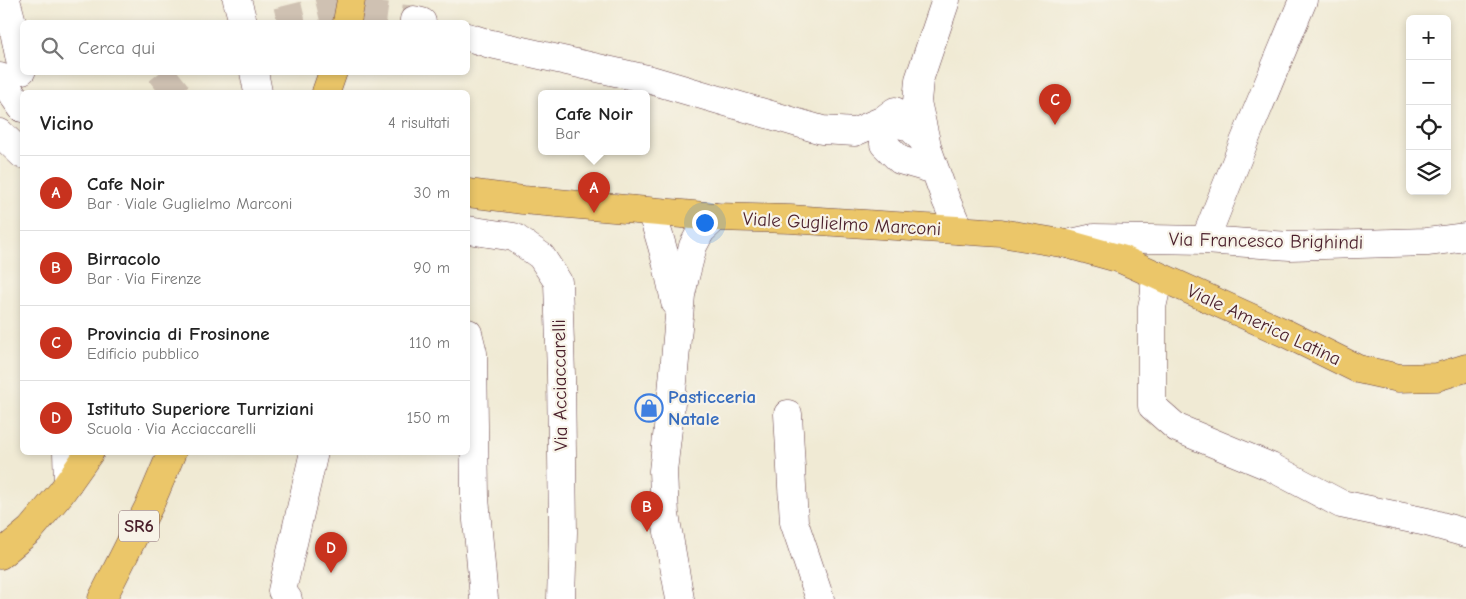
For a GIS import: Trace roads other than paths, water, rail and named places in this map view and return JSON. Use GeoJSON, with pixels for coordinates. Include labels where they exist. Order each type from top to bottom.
{"type":"FeatureCollection","features":[{"type":"Feature","properties":{"kind":"main road"},"geometry":{"type":"LineString","coordinates":[[347,20],[351,0]]}},
{"type":"Feature","properties":{"kind":"main road"},"geometry":{"type":"LineString","coordinates":[[327,90],[332,75]]}},
{"type":"Feature","properties":{"kind":"main road","name":"Viale Guglielmo Marconi"},"geometry":{"type":"LineString","coordinates":[[470,193],[523,200],[716,217],[790,219],[1001,233],[1067,244]]}},
{"type":"Feature","properties":{"kind":"main road","name":"Viale America Latina"},"geometry":{"type":"LineString","coordinates":[[1067,244],[1121,259],[1287,334],[1358,369],[1399,378],[1437,377],[1466,368]]}},
{"type":"Feature","properties":{"kind":"main road"},"geometry":{"type":"LineString","coordinates":[[0,555],[30,530],[88,455]]}},
{"type":"Feature","properties":{"kind":"main road","name":"SR6"},"geometry":{"type":"LineString","coordinates":[[102,599],[150,504],[171,455]]}},
{"type":"Feature","properties":{"kind":"street"},"geometry":{"type":"LineString","coordinates":[[6,0],[20,58]]}},
{"type":"Feature","properties":{"kind":"street"},"geometry":{"type":"LineString","coordinates":[[237,0],[242,20]]}},
{"type":"Feature","properties":{"kind":"street"},"geometry":{"type":"LineString","coordinates":[[470,38],[651,80],[822,130],[855,132],[883,120],[905,103],[919,80],[946,0]]}},
{"type":"Feature","properties":{"kind":"street"},"geometry":{"type":"LineString","coordinates":[[1205,240],[1304,0]]}},
{"type":"Feature","properties":{"kind":"street"},"geometry":{"type":"LineString","coordinates":[[24,75],[28,90]]}},
{"type":"Feature","properties":{"kind":"street"},"geometry":{"type":"LineString","coordinates":[[255,75],[258,90]]}},
{"type":"Feature","properties":{"kind":"street"},"geometry":{"type":"LineString","coordinates":[[0,77],[20,105]]}},
{"type":"Feature","properties":{"kind":"street"},"geometry":{"type":"LineString","coordinates":[[919,80],[917,102],[926,143],[959,230]]}},
{"type":"Feature","properties":{"kind":"street"},"geometry":{"type":"LineString","coordinates":[[883,120],[910,127],[926,143]]}},
{"type":"Feature","properties":{"kind":"street"},"geometry":{"type":"LineString","coordinates":[[883,120],[884,144],[900,160],[935,170]]}},
{"type":"Feature","properties":{"kind":"street"},"geometry":{"type":"LineString","coordinates":[[0,133],[20,152]]}},
{"type":"Feature","properties":{"kind":"street"},"geometry":{"type":"LineString","coordinates":[[651,212],[666,260],[679,320]]}},
{"type":"Feature","properties":{"kind":"street"},"geometry":{"type":"LineString","coordinates":[[680,599],[665,514],[663,471],[685,276],[693,246],[701,231],[716,217]]}},
{"type":"Feature","properties":{"kind":"street","name":"Via Acciaccarelli"},"geometry":{"type":"LineString","coordinates":[[470,230],[514,237],[541,256],[558,282],[563,522],[561,599]]}},
{"type":"Feature","properties":{"kind":"street","name":"Via Francesco Brighindi"},"geometry":{"type":"LineString","coordinates":[[1067,244],[1094,238],[1205,240],[1290,246],[1427,242],[1466,237]]}},
{"type":"Feature","properties":{"kind":"street"},"geometry":{"type":"LineString","coordinates":[[1154,274],[1152,406],[1177,428],[1271,467],[1341,504],[1428,522],[1466,533]]}},
{"type":"Feature","properties":{"kind":"street"},"geometry":{"type":"LineString","coordinates":[[470,341],[473,353],[475,498],[484,599]]}},
{"type":"Feature","properties":{"kind":"street"},"geometry":{"type":"LineString","coordinates":[[788,414],[794,522],[820,599]]}},
{"type":"Feature","properties":{"kind":"street"},"geometry":{"type":"LineString","coordinates":[[67,455],[68,483]]}},
{"type":"Feature","properties":{"kind":"street"},"geometry":{"type":"LineString","coordinates":[[288,599],[282,591],[313,455]]}},
{"type":"Feature","properties":{"kind":"tunnel"},"geometry":{"type":"LineString","coordinates":[[285,20],[331,9],[414,20]]}},
{"type":"Feature","properties":{"kind":"tunnel"},"geometry":{"type":"LineString","coordinates":[[160,90],[179,75]]}},
{"type":"Feature","properties":{"kind":"place","name":"Provincia di Frosinone"},"geometry":{"type":"Point","coordinates":[1055,125]}},
{"type":"Feature","properties":{"kind":"place","name":"Cafe Noir"},"geometry":{"type":"Point","coordinates":[594,213]}},
{"type":"Feature","properties":{"kind":"place","name":"Pasticceria Natale"},"geometry":{"type":"Point","coordinates":[649,408]}},
{"type":"Feature","properties":{"kind":"place","name":"Birracolo"},"geometry":{"type":"Point","coordinates":[647,532]}},
{"type":"Feature","properties":{"kind":"place","name":"Istituto Superiore Turriziani"},"geometry":{"type":"Point","coordinates":[331,573]}}]}
